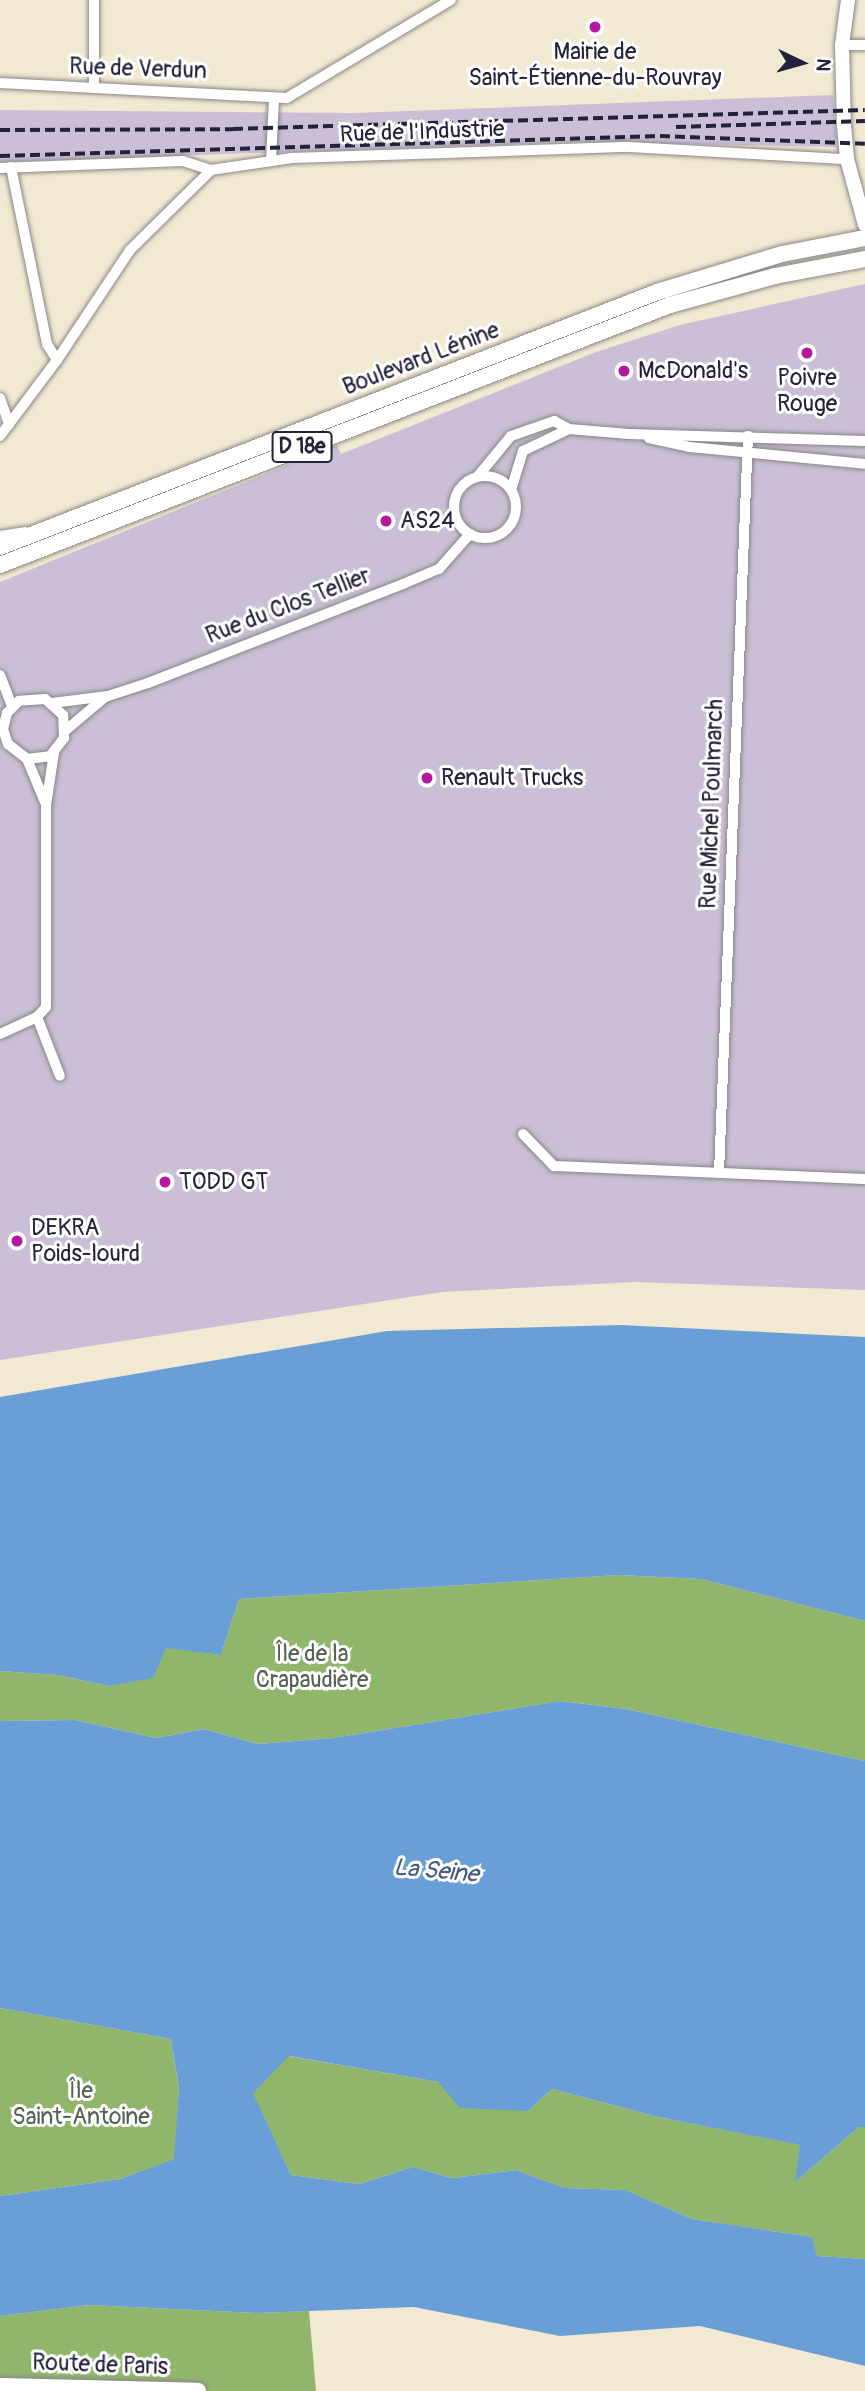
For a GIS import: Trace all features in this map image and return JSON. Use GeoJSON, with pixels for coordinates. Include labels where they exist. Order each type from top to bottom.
{"type":"FeatureCollection","features":[{"type":"Feature","properties":{"kind":"main road","name":"Boulevard Lénine"},"geometry":{"type":"LineString","coordinates":[[0,547],[657,292],[782,254],[865,238]]}},
{"type":"Feature","properties":{"kind":"main road","name":"Boulevard Lénine"},"geometry":{"type":"LineString","coordinates":[[0,565],[670,304],[775,276],[865,259]]}},
{"type":"Feature","properties":{"kind":"main road","name":"Route de Paris"},"geometry":{"type":"LineString","coordinates":[[0,2386],[198,2391]]}},
{"type":"Feature","properties":{"kind":"street"},"geometry":{"type":"LineString","coordinates":[[94,0],[94,88]]}},
{"type":"Feature","properties":{"kind":"street"},"geometry":{"type":"LineString","coordinates":[[271,160],[274,99],[288,98],[451,0]]}},
{"type":"Feature","properties":{"kind":"street"},"geometry":{"type":"LineString","coordinates":[[848,0],[842,45],[847,159],[865,225]]}},
{"type":"Feature","properties":{"kind":"street"},"geometry":{"type":"LineString","coordinates":[[842,45],[865,46]]}},
{"type":"Feature","properties":{"kind":"street","name":"Rue de Verdun"},"geometry":{"type":"LineString","coordinates":[[0,83],[274,99]]}},
{"type":"Feature","properties":{"kind":"street","name":"Rue de l'Industrie"},"geometry":{"type":"LineString","coordinates":[[6,168],[183,161],[211,170],[271,160],[629,147],[847,159]]}},
{"type":"Feature","properties":{"kind":"street"},"geometry":{"type":"LineString","coordinates":[[6,168],[47,344],[58,360]]}},
{"type":"Feature","properties":{"kind":"street"},"geometry":{"type":"LineString","coordinates":[[0,436],[58,360],[130,250],[211,170]]}},
{"type":"Feature","properties":{"kind":"street"},"geometry":{"type":"LineString","coordinates":[[0,398],[9,424]]}},
{"type":"Feature","properties":{"kind":"street"},"geometry":{"type":"LineString","coordinates":[[569,429],[523,451],[511,491],[515,510],[507,528],[489,537],[470,534],[457,521],[454,503],[463,485],[478,477],[511,436],[554,421],[569,429],[629,434],[865,441]]}},
{"type":"Feature","properties":{"kind":"street"},"geometry":{"type":"LineString","coordinates":[[629,434],[747,453],[865,464]]}},
{"type":"Feature","properties":{"kind":"street","name":"Rue Michel Poulmarch"},"geometry":{"type":"LineString","coordinates":[[719,1173],[748,436]]}},
{"type":"Feature","properties":{"kind":"street"},"geometry":{"type":"LineString","coordinates":[[478,477],[496,478],[511,491]]}},
{"type":"Feature","properties":{"kind":"street"},"geometry":{"type":"LineString","coordinates":[[0,536],[42,530]]}},
{"type":"Feature","properties":{"kind":"street","name":"Rue du Clos Tellier"},"geometry":{"type":"LineString","coordinates":[[46,805],[27,759],[13,751],[4,737],[4,721],[12,707],[36,697],[52,703],[108,696],[439,569],[470,534]]}},
{"type":"Feature","properties":{"kind":"street"},"geometry":{"type":"LineString","coordinates":[[0,675],[12,707]]}},
{"type":"Feature","properties":{"kind":"street","name":"Rue du Clos Tellier"},"geometry":{"type":"LineString","coordinates":[[37,1017],[47,1000],[46,805],[54,753],[66,730],[108,696]]}},
{"type":"Feature","properties":{"kind":"street"},"geometry":{"type":"LineString","coordinates":[[52,703],[62,715],[66,730]]}},
{"type":"Feature","properties":{"kind":"street"},"geometry":{"type":"LineString","coordinates":[[27,759],[54,753]]}},
{"type":"Feature","properties":{"kind":"street"},"geometry":{"type":"LineString","coordinates":[[0,1034],[37,1017],[60,1076]]}},
{"type":"Feature","properties":{"kind":"street"},"geometry":{"type":"LineString","coordinates":[[523,1134],[554,1166],[865,1179]]}},
{"type":"Feature","properties":{"kind":"shaded area"},"geometry":{"type":"Polygon","coordinates":[[[833,95],[837,147],[576,142],[0,162],[0,110],[354,113],[833,95]]]}},
{"type":"Feature","properties":{"kind":"shaded area"},"geometry":{"type":"Polygon","coordinates":[[[865,284],[865,1290],[635,1282],[442,1292],[0,1360],[0,582],[337,445],[341,454],[596,352],[680,325],[865,284]]]}},
{"type":"Feature","properties":{"kind":"green space","name":"Île de la Crapaudière"},"geometry":{"type":"Polygon","coordinates":[[[619,1575],[701,1579],[865,1621],[865,1761],[626,1709],[561,1701],[333,1738],[258,1744],[204,1729],[156,1738],[75,1720],[0,1721],[0,1671],[57,1675],[109,1686],[165,1647],[221,1655],[239,1599],[619,1575]]]}},
{"type":"Feature","properties":{"kind":"green space","name":"Île Saint-Antoine"},"geometry":{"type":"Polygon","coordinates":[[[0,2008],[171,2039],[179,2088],[175,2159],[120,2179],[0,2196],[0,2008]]]}},
{"type":"Feature","properties":{"kind":"green space"},"geometry":{"type":"Polygon","coordinates":[[[288,2056],[438,2082],[528,2111],[552,2089],[658,2117],[801,2145],[796,2181],[859,2127],[865,2127],[865,2259],[817,2256],[811,2237],[692,2219],[626,2190],[565,2188],[516,2170],[452,2178],[413,2167],[359,2184],[291,2175],[252,2093],[288,2056]]]}},
{"type":"Feature","properties":{"kind":"green space"},"geometry":{"type":"Polygon","coordinates":[[[89,2305],[258,2313],[309,2311],[316,2391],[0,2391],[0,2316],[89,2305]]]}},
{"type":"Feature","properties":{"kind":"water"},"geometry":{"type":"Polygon","coordinates":[[[620,1325],[865,1337],[865,1621],[701,1579],[619,1575],[239,1599],[221,1655],[166,1648],[153,1678],[109,1686],[57,1675],[0,1671],[0,1397],[387,1331],[620,1325]]]}},
{"type":"Feature","properties":{"kind":"water","name":"La Seine"},"geometry":{"type":"Polygon","coordinates":[[[560,1701],[626,1709],[865,1761],[865,2127],[859,2127],[795,2182],[800,2145],[658,2117],[552,2089],[528,2111],[460,2108],[438,2082],[289,2056],[253,2093],[291,2175],[359,2184],[413,2167],[452,2178],[516,2170],[565,2188],[626,2190],[692,2219],[812,2237],[817,2256],[865,2259],[865,2366],[700,2326],[560,2336],[414,2307],[258,2313],[89,2305],[0,2316],[0,2196],[120,2179],[174,2159],[179,2088],[171,2039],[0,2008],[0,1721],[75,1720],[156,1738],[204,1729],[258,1744],[333,1738],[560,1701]]]}},
{"type":"Feature","properties":{"kind":"railway"},"geometry":{"type":"LineString","coordinates":[[0,130],[233,129],[865,110]]}},
{"type":"Feature","properties":{"kind":"railway"},"geometry":{"type":"LineString","coordinates":[[676,127],[865,121]]}},
{"type":"Feature","properties":{"kind":"railway"},"geometry":{"type":"LineString","coordinates":[[0,156],[660,136],[865,144]]}},
{"type":"Feature","properties":{"kind":"place","name":"Mairie de Saint-Étienne-du-Rouvray"},"geometry":{"type":"Point","coordinates":[595,27]}},
{"type":"Feature","properties":{"kind":"place","name":"Poivre Rouge"},"geometry":{"type":"Point","coordinates":[807,353]}},
{"type":"Feature","properties":{"kind":"place","name":"McDonald's"},"geometry":{"type":"Point","coordinates":[624,371]}},
{"type":"Feature","properties":{"kind":"place","name":"AS24"},"geometry":{"type":"Point","coordinates":[386,521]}},
{"type":"Feature","properties":{"kind":"place","name":"Renault Trucks"},"geometry":{"type":"Point","coordinates":[427,778]}},
{"type":"Feature","properties":{"kind":"place","name":"TODD GT"},"geometry":{"type":"Point","coordinates":[165,1182]}},
{"type":"Feature","properties":{"kind":"place","name":"DEKRA Poids-lourd"},"geometry":{"type":"Point","coordinates":[17,1241]}}]}
